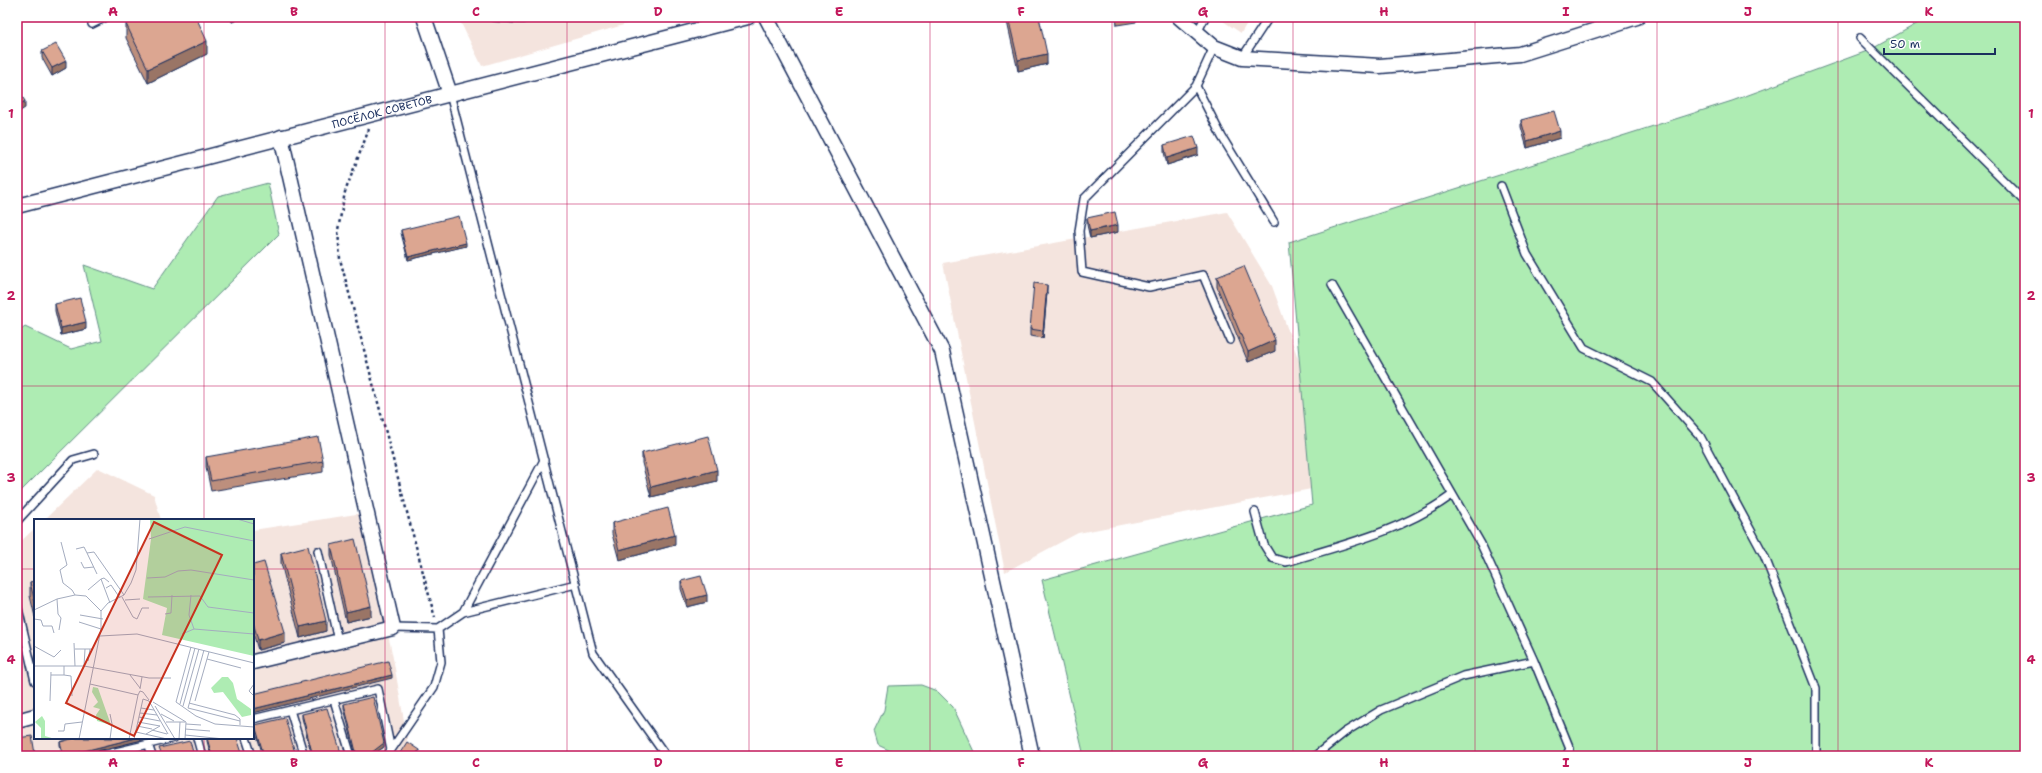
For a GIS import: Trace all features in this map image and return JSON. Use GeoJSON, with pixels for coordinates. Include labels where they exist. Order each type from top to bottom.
{"type":"FeatureCollection","features":[{"type":"Feature","properties":{"kind":"street"},"geometry":{"type":"LineString","coordinates":[[424,17],[450,94]]}},
{"type":"Feature","properties":{"kind":"street","name":"ПОСЁЛОК СОВЕТОВ"},"geometry":{"type":"LineString","coordinates":[[17,206],[748,17]]}},
{"type":"Feature","properties":{"kind":"street"},"geometry":{"type":"LineString","coordinates":[[766,17],[942,351],[1032,756]]}},
{"type":"Feature","properties":{"kind":"street"},"geometry":{"type":"LineString","coordinates":[[1179,17],[1214,47],[1242,58],[1380,66],[1520,54],[1637,17]]}},
{"type":"Feature","properties":{"kind":"street"},"geometry":{"type":"LineString","coordinates":[[254,662],[393,628],[281,137]]}},
{"type":"Feature","properties":{"kind":"street"},"geometry":{"type":"LineString","coordinates":[[17,721],[34,716]]}},
{"type":"Feature","properties":{"kind":"lane"},"geometry":{"type":"LineString","coordinates":[[92,24],[106,17]]}},
{"type":"Feature","properties":{"kind":"lane"},"geometry":{"type":"LineString","coordinates":[[494,17],[522,19],[527,17]]}},
{"type":"Feature","properties":{"kind":"lane"},"geometry":{"type":"LineString","coordinates":[[1197,33],[1205,17]]}},
{"type":"Feature","properties":{"kind":"lane"},"geometry":{"type":"LineString","coordinates":[[1242,58],[1269,17]]}},
{"type":"Feature","properties":{"kind":"lane"},"geometry":{"type":"LineString","coordinates":[[1860,38],[2025,202]]}},
{"type":"Feature","properties":{"kind":"lane"},"geometry":{"type":"LineString","coordinates":[[1214,47],[1196,86],[1084,199],[1079,231],[1082,272],[1150,287],[1203,275],[1230,340]]}},
{"type":"Feature","properties":{"kind":"lane"},"geometry":{"type":"LineString","coordinates":[[1196,86],[1222,137],[1274,222]]}},
{"type":"Feature","properties":{"kind":"lane"},"geometry":{"type":"LineString","coordinates":[[450,94],[593,653],[666,756]]}},
{"type":"Feature","properties":{"kind":"lane"},"geometry":{"type":"LineString","coordinates":[[1501,186],[1527,254],[1584,348],[1652,382],[1700,436],[1764,555],[1816,688],[1816,756]]}},
{"type":"Feature","properties":{"kind":"lane"},"geometry":{"type":"LineString","coordinates":[[1332,285],[1481,544],[1534,661],[1570,748],[1566,756]]}},
{"type":"Feature","properties":{"kind":"lane"},"geometry":{"type":"LineString","coordinates":[[17,521],[73,460],[94,454]]}},
{"type":"Feature","properties":{"kind":"lane"},"geometry":{"type":"LineString","coordinates":[[463,612],[544,460]]}},
{"type":"Feature","properties":{"kind":"lane"},"geometry":{"type":"LineString","coordinates":[[1255,512],[1264,545],[1272,558],[1286,562],[1380,534],[1434,509],[1452,495]]}},
{"type":"Feature","properties":{"kind":"lane"},"geometry":{"type":"LineString","coordinates":[[318,551],[338,641]]}},
{"type":"Feature","properties":{"kind":"lane"},"geometry":{"type":"LineString","coordinates":[[393,628],[438,629],[463,612],[576,584]]}},
{"type":"Feature","properties":{"kind":"lane"},"geometry":{"type":"LineString","coordinates":[[17,604],[34,677]]}},
{"type":"Feature","properties":{"kind":"lane"},"geometry":{"type":"LineString","coordinates":[[389,753],[434,687],[441,662],[438,629]]}},
{"type":"Feature","properties":{"kind":"lane"},"geometry":{"type":"LineString","coordinates":[[1315,756],[1345,732],[1382,710],[1463,676],[1534,661]]}},
{"type":"Feature","properties":{"kind":"lane"},"geometry":{"type":"LineString","coordinates":[[254,719],[378,689],[389,753]]}},
{"type":"Feature","properties":{"kind":"lane"},"geometry":{"type":"LineString","coordinates":[[334,700],[351,756]]}},
{"type":"Feature","properties":{"kind":"lane"},"geometry":{"type":"LineString","coordinates":[[290,710],[304,756]]}},
{"type":"Feature","properties":{"kind":"lane"},"geometry":{"type":"LineString","coordinates":[[102,756],[170,739]]}},
{"type":"Feature","properties":{"kind":"lane"},"geometry":{"type":"LineString","coordinates":[[197,739],[202,756]]}},
{"type":"Feature","properties":{"kind":"lane"},"geometry":{"type":"LineString","coordinates":[[246,739],[252,756]]}},
{"type":"Feature","properties":{"kind":"lane"},"geometry":{"type":"LineString","coordinates":[[148,744],[152,756]]}},
{"type":"Feature","properties":{"kind":"path"},"geometry":{"type":"LineString","coordinates":[[375,113],[345,192],[338,230],[340,259],[438,629]]}},
{"type":"Feature","properties":{"kind":"shaded area"},"geometry":{"type":"Polygon","coordinates":[[[458,17],[651,17],[482,66],[458,17]]]}},
{"type":"Feature","properties":{"kind":"shaded area"},"geometry":{"type":"Polygon","coordinates":[[[1217,17],[1251,17],[1241,33],[1217,17]]]}},
{"type":"Feature","properties":{"kind":"shaded area"},"geometry":{"type":"Polygon","coordinates":[[[1227,212],[1272,286],[1343,483],[1078,533],[1005,572],[943,263],[1227,212]]]}},
{"type":"Feature","properties":{"kind":"shaded area"},"geometry":{"type":"Polygon","coordinates":[[[98,468],[154,495],[161,519],[45,519],[98,468]]]}},
{"type":"Feature","properties":{"kind":"shaded area"},"geometry":{"type":"Polygon","coordinates":[[[363,513],[394,663],[407,738],[407,756],[17,756],[17,545],[34,529],[34,739],[254,739],[254,530],[363,513]]]}},
{"type":"Feature","properties":{"kind":"green space"},"geometry":{"type":"Polygon","coordinates":[[[1929,17],[2025,17],[2025,756],[1084,756],[1042,580],[1312,505],[1289,242],[1732,101],[1870,50],[1929,17]]]}},
{"type":"Feature","properties":{"kind":"green space"},"geometry":{"type":"Polygon","coordinates":[[[268,183],[279,234],[17,495],[17,333],[25,327],[71,349],[102,341],[84,265],[152,289],[218,196],[268,183]]]}},
{"type":"Feature","properties":{"kind":"green space"},"geometry":{"type":"Polygon","coordinates":[[[921,685],[937,691],[953,707],[976,756],[901,756],[878,745],[874,731],[884,710],[888,686],[921,685]]]}},
{"type":"Feature","properties":{"kind":"building"},"geometry":{"type":"Polygon","coordinates":[[[142,17],[196,17],[207,41],[148,69],[126,24],[142,17]]]}},
{"type":"Feature","properties":{"kind":"building"},"geometry":{"type":"Polygon","coordinates":[[[1008,17],[1039,17],[1047,54],[1018,60],[1008,17]]]}},
{"type":"Feature","properties":{"kind":"building"},"geometry":{"type":"Polygon","coordinates":[[[56,44],[66,61],[52,68],[42,51],[56,44]]]}},
{"type":"Feature","properties":{"kind":"building"},"geometry":{"type":"Polygon","coordinates":[[[17,89],[25,101],[17,106],[17,89]]]}},
{"type":"Feature","properties":{"kind":"building"},"geometry":{"type":"Polygon","coordinates":[[[1554,111],[1560,131],[1527,141],[1521,120],[1554,111]]]}},
{"type":"Feature","properties":{"kind":"building"},"geometry":{"type":"Polygon","coordinates":[[[1194,136],[1198,148],[1167,158],[1164,145],[1194,136]]]}},
{"type":"Feature","properties":{"kind":"building"},"geometry":{"type":"Polygon","coordinates":[[[1115,212],[1118,225],[1090,231],[1087,218],[1115,212]]]}},
{"type":"Feature","properties":{"kind":"building"},"geometry":{"type":"Polygon","coordinates":[[[459,216],[466,243],[408,257],[401,230],[459,216]]]}},
{"type":"Feature","properties":{"kind":"building"},"geometry":{"type":"Polygon","coordinates":[[[1244,266],[1275,340],[1248,352],[1217,277],[1244,266]]]}},
{"type":"Feature","properties":{"kind":"building"},"geometry":{"type":"Polygon","coordinates":[[[1034,283],[1047,285],[1043,331],[1030,329],[1034,283]]]}},
{"type":"Feature","properties":{"kind":"building"},"geometry":{"type":"Polygon","coordinates":[[[80,298],[86,322],[61,328],[55,304],[80,298]]]}},
{"type":"Feature","properties":{"kind":"building"},"geometry":{"type":"Polygon","coordinates":[[[708,436],[717,470],[651,487],[642,453],[708,436]]]}},
{"type":"Feature","properties":{"kind":"building"},"geometry":{"type":"Polygon","coordinates":[[[318,437],[323,461],[211,481],[206,457],[318,437]]]}},
{"type":"Feature","properties":{"kind":"building"},"geometry":{"type":"Polygon","coordinates":[[[668,508],[675,535],[619,550],[612,523],[668,508]]]}},
{"type":"Feature","properties":{"kind":"building"},"geometry":{"type":"Polygon","coordinates":[[[355,539],[371,606],[346,612],[331,545],[355,539]]]}},
{"type":"Feature","properties":{"kind":"building"},"geometry":{"type":"Polygon","coordinates":[[[308,546],[326,621],[300,627],[281,553],[308,546]]]}},
{"type":"Feature","properties":{"kind":"building"},"geometry":{"type":"Polygon","coordinates":[[[264,562],[285,632],[258,640],[254,626],[254,565],[264,562]]]}},
{"type":"Feature","properties":{"kind":"building"},"geometry":{"type":"Polygon","coordinates":[[[701,576],[707,595],[687,600],[681,581],[701,576]]]}},
{"type":"Feature","properties":{"kind":"building"},"geometry":{"type":"Polygon","coordinates":[[[34,581],[34,599],[30,582],[34,581]]]}},
{"type":"Feature","properties":{"kind":"building"},"geometry":{"type":"Polygon","coordinates":[[[388,661],[392,675],[254,709],[254,694],[388,661]]]}},
{"type":"Feature","properties":{"kind":"building"},"geometry":{"type":"Polygon","coordinates":[[[373,697],[384,743],[371,753],[357,756],[344,704],[373,697]]]}},
{"type":"Feature","properties":{"kind":"building"},"geometry":{"type":"Polygon","coordinates":[[[327,708],[342,756],[313,756],[302,714],[327,708]]]}},
{"type":"Feature","properties":{"kind":"building"},"geometry":{"type":"Polygon","coordinates":[[[285,718],[296,756],[264,756],[255,725],[285,718]]]}},
{"type":"Feature","properties":{"kind":"building"},"geometry":{"type":"Polygon","coordinates":[[[32,736],[35,754],[17,756],[17,738],[32,736]]]}},
{"type":"Feature","properties":{"kind":"building"},"geometry":{"type":"Polygon","coordinates":[[[71,739],[132,739],[64,756],[60,742],[71,739]]]}},
{"type":"Feature","properties":{"kind":"building"},"geometry":{"type":"Polygon","coordinates":[[[207,739],[237,739],[243,756],[212,756],[207,739]]]}},
{"type":"Feature","properties":{"kind":"building"},"geometry":{"type":"Polygon","coordinates":[[[190,741],[194,756],[162,756],[159,748],[190,741]]]}},
{"type":"Feature","properties":{"kind":"building"},"geometry":{"type":"Polygon","coordinates":[[[407,742],[419,750],[415,756],[398,756],[407,742]]]}},
{"type":"Feature","properties":{"kind":"building"},"geometry":{"type":"Polygon","coordinates":[[[143,753],[144,756],[129,756],[143,753]]]}}]}
